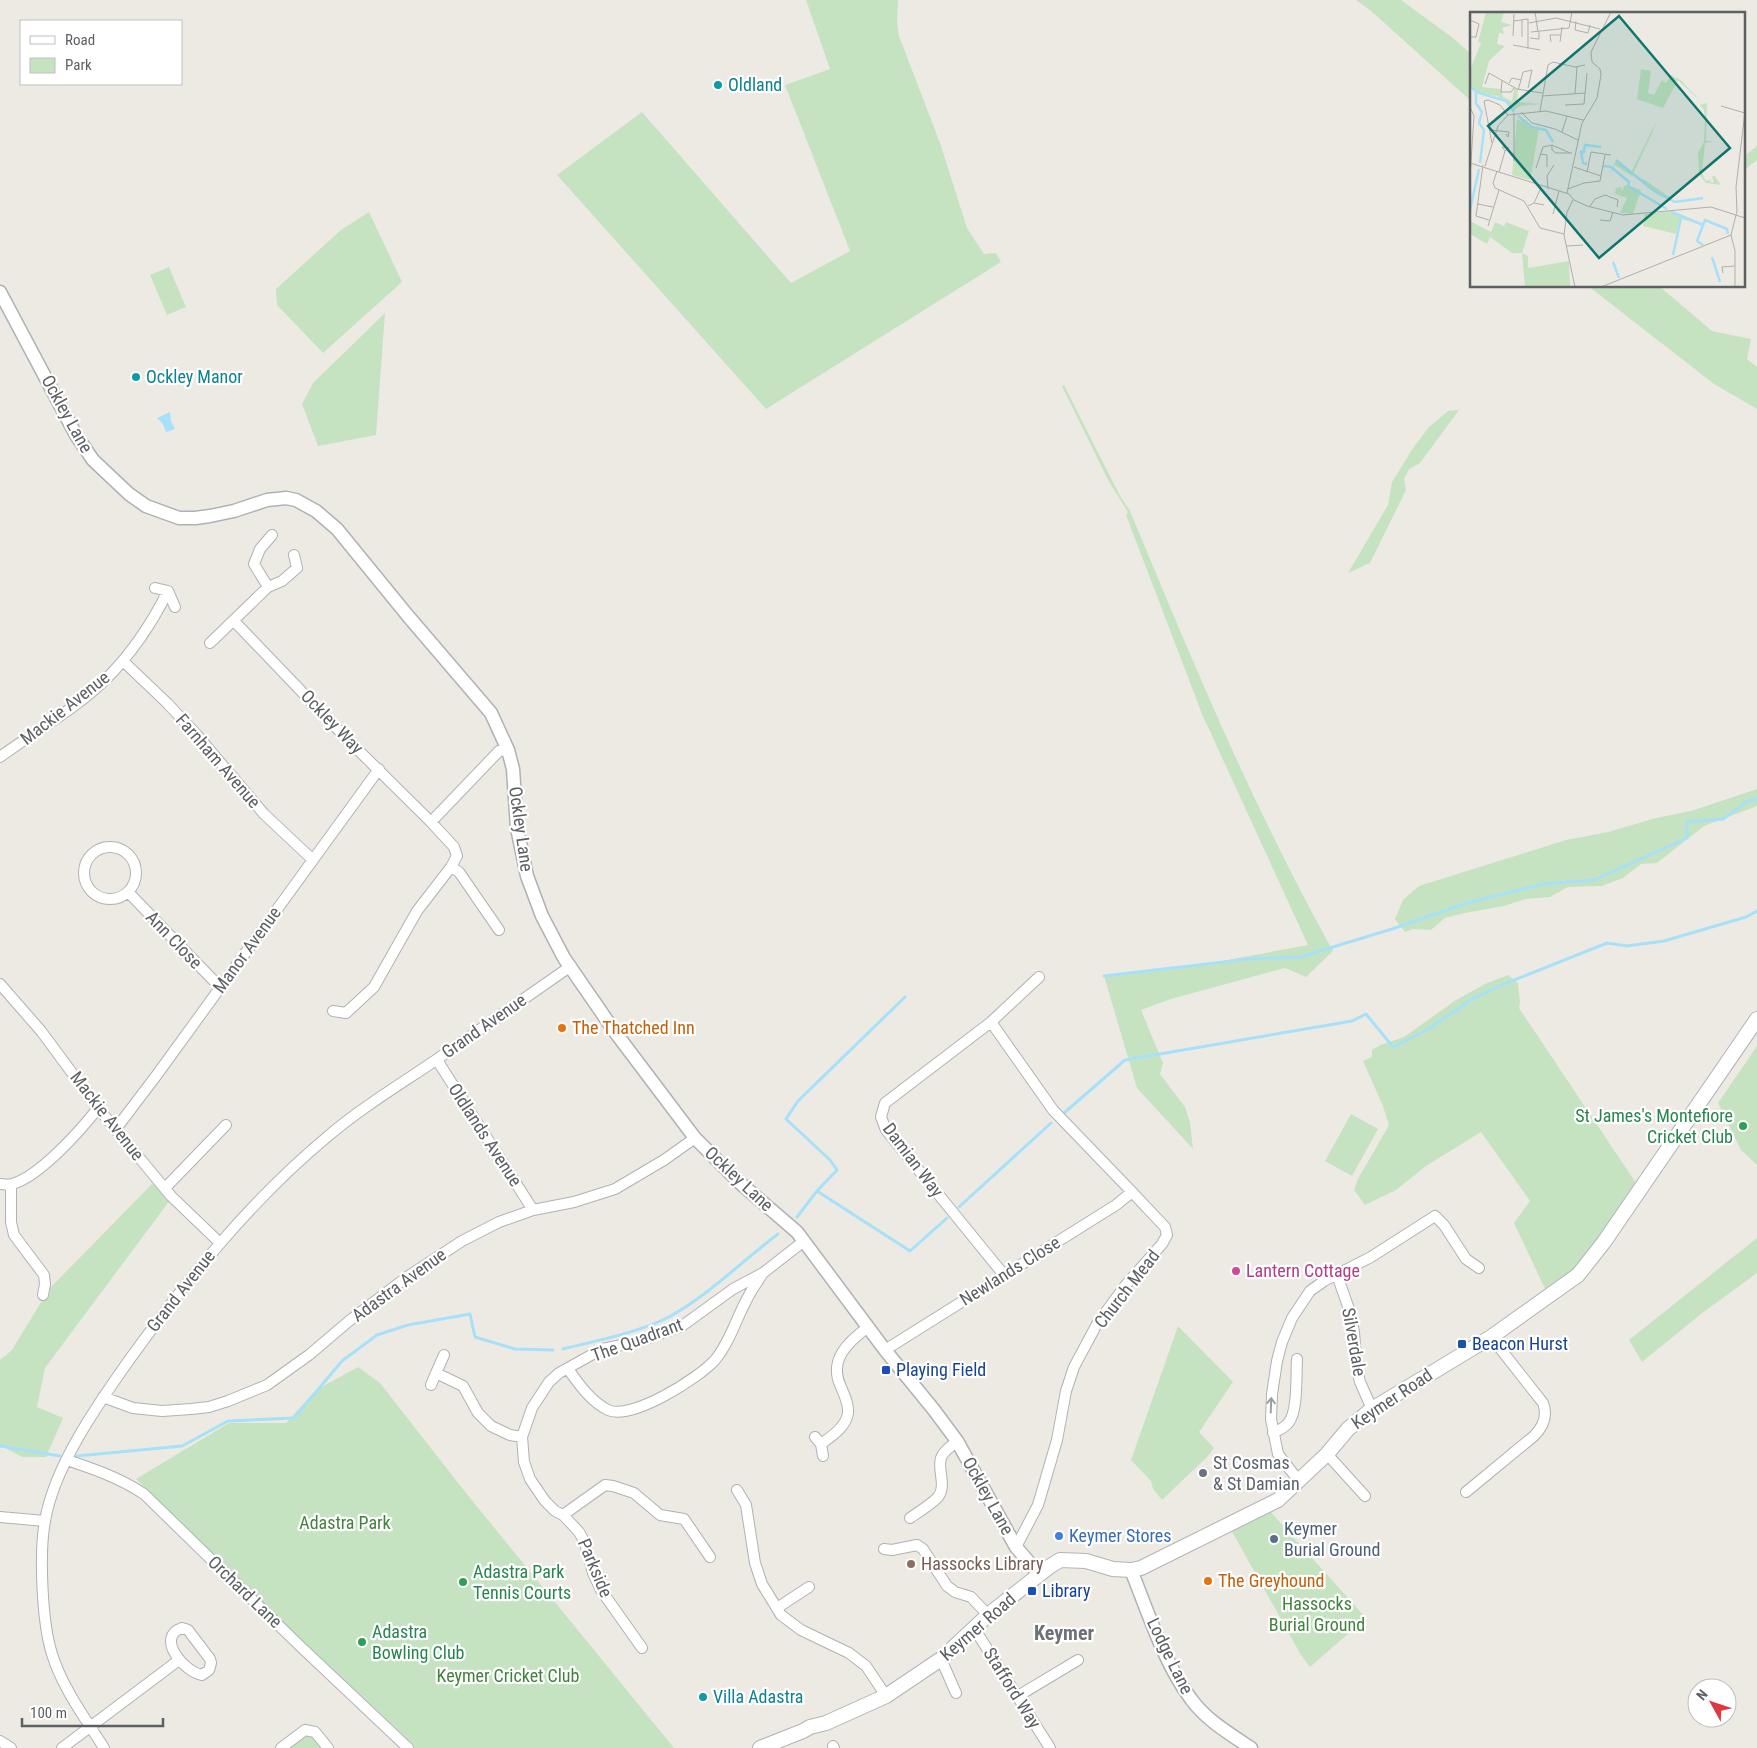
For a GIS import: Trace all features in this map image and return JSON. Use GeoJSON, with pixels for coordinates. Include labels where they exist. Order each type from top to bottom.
{"type":"FeatureCollection","features":[{"type":"Feature","properties":{"kind":"main road","name":"Keymer Road"},"geometry":{"type":"LineString","coordinates":[[760,1748],[886,1696],[941,1659],[988,1616],[1060,1560],[1086,1561],[1113,1569],[1131,1570],[1141,1568],[1278,1500],[1327,1454],[1348,1429],[1372,1409],[1491,1336],[1578,1275],[1588,1265],[1757,1019]]}},
{"type":"Feature","properties":{"kind":"street","name":"Ockley Lane"},"geometry":{"type":"LineString","coordinates":[[0,292],[76,435],[93,460],[129,494],[146,506],[179,518],[195,518],[234,512],[267,500],[286,498],[296,500],[316,511],[337,529],[408,616],[492,713],[508,750],[513,769],[517,828],[526,876],[542,916],[571,966],[615,1032],[695,1138],[739,1182],[797,1232],[804,1241],[957,1441],[1016,1547],[1040,1574]]}},
{"type":"Feature","properties":{"kind":"street"},"geometry":{"type":"LineString","coordinates":[[268,587],[254,564],[260,549],[272,535]]}},
{"type":"Feature","properties":{"kind":"street"},"geometry":{"type":"LineString","coordinates":[[210,642],[268,587],[282,581],[297,568],[294,555]]}},
{"type":"Feature","properties":{"kind":"street"},"geometry":{"type":"LineString","coordinates":[[155,588],[168,591],[175,607]]}},
{"type":"Feature","properties":{"kind":"street","name":"Mackie Avenue"},"geometry":{"type":"LineString","coordinates":[[0,757],[80,701],[106,679],[123,661],[154,619],[168,591]]}},
{"type":"Feature","properties":{"kind":"street","name":"Ockley Way"},"geometry":{"type":"LineString","coordinates":[[234,621],[454,847],[457,856],[451,867]]}},
{"type":"Feature","properties":{"kind":"street","name":"Farnham Avenue"},"geometry":{"type":"LineString","coordinates":[[123,661],[196,734],[264,814],[313,860]]}},
{"type":"Feature","properties":{"kind":"street"},"geometry":{"type":"LineString","coordinates":[[431,822],[499,751],[508,750]]}},
{"type":"Feature","properties":{"kind":"street","name":"Manor Avenue"},"geometry":{"type":"LineString","coordinates":[[115,1130],[379,769]]}},
{"type":"Feature","properties":{"kind":"street"},"geometry":{"type":"LineString","coordinates":[[106,847],[122,850],[128,855],[136,869],[136,878],[128,892],[112,899],[103,898],[88,888],[84,871],[91,855],[106,847]]}},
{"type":"Feature","properties":{"kind":"street"},"geometry":{"type":"LineString","coordinates":[[333,1011],[346,1013],[374,987],[417,911],[451,867],[459,872],[499,930]]}},
{"type":"Feature","properties":{"kind":"street","name":"Ann Close"},"geometry":{"type":"LineString","coordinates":[[128,892],[221,986]]}},
{"type":"Feature","properties":{"kind":"street","name":"Grand Avenue"},"geometry":{"type":"LineString","coordinates":[[104,1748],[62,1678],[51,1653],[44,1608],[42,1569],[45,1521],[55,1487],[67,1460],[103,1397],[167,1307],[220,1243],[259,1200],[328,1136],[365,1107],[437,1060],[571,966]]}},
{"type":"Feature","properties":{"kind":"street","name":"Damian Way"},"geometry":{"type":"LineString","coordinates":[[1004,1275],[886,1130],[881,1117],[885,1103],[991,1022],[1039,977]]}},
{"type":"Feature","properties":{"kind":"street","name":"Mackie Avenue"},"geometry":{"type":"LineString","coordinates":[[0,984],[54,1046],[115,1130],[171,1196],[220,1243]]}},
{"type":"Feature","properties":{"kind":"street","name":"Church Mead"},"geometry":{"type":"LineString","coordinates":[[991,1022],[1053,1110],[1164,1227],[1167,1235],[1162,1244],[1125,1286],[1097,1324],[1074,1367],[1066,1391],[1057,1440],[1038,1505],[1016,1547]]}},
{"type":"Feature","properties":{"kind":"street","name":"Oldlands Avenue"},"geometry":{"type":"LineString","coordinates":[[437,1060],[532,1210]]}},
{"type":"Feature","properties":{"kind":"street"},"geometry":{"type":"LineString","coordinates":[[0,1184],[11,1185],[30,1175],[63,1149],[98,1108]]}},
{"type":"Feature","properties":{"kind":"street"},"geometry":{"type":"LineString","coordinates":[[165,1188],[226,1125]]}},
{"type":"Feature","properties":{"kind":"street","name":"Adastra Avenue"},"geometry":{"type":"LineString","coordinates":[[103,1397],[133,1408],[162,1411],[209,1407],[267,1384],[309,1355],[349,1321],[434,1258],[480,1231],[532,1210],[574,1202],[616,1189],[664,1160],[695,1138]]}},
{"type":"Feature","properties":{"kind":"street"},"geometry":{"type":"LineString","coordinates":[[11,1185],[14,1235],[44,1275],[43,1295]]}},
{"type":"Feature","properties":{"kind":"street","name":"Newlands Close"},"geometry":{"type":"LineString","coordinates":[[886,1350],[1116,1205],[1132,1192]]}},
{"type":"Feature","properties":{"kind":"street"},"geometry":{"type":"LineString","coordinates":[[1299,1480],[1278,1454],[1271,1419],[1272,1394],[1282,1342],[1292,1318],[1310,1290],[1324,1280],[1337,1275],[1385,1248],[1436,1216],[1466,1259],[1479,1268]]}},
{"type":"Feature","properties":{"kind":"street","name":"The Quadrant"},"geometry":{"type":"LineString","coordinates":[[763,1273],[746,1299],[729,1339],[715,1359],[698,1376],[658,1399],[620,1413],[609,1411],[596,1403],[582,1389],[568,1369],[602,1349],[638,1342],[682,1326],[733,1289],[763,1273],[804,1241]]}},
{"type":"Feature","properties":{"kind":"street","name":"Silverdale"},"geometry":{"type":"LineString","coordinates":[[1337,1275],[1350,1312],[1360,1382],[1372,1409]]}},
{"type":"Feature","properties":{"kind":"street"},"geometry":{"type":"LineString","coordinates":[[823,1456],[818,1440],[838,1431],[848,1414],[848,1402],[838,1382],[836,1372],[839,1357],[845,1348],[868,1327]]}},
{"type":"Feature","properties":{"kind":"street"},"geometry":{"type":"LineString","coordinates":[[1466,1492],[1534,1436],[1542,1428],[1544,1421],[1543,1403],[1491,1336]]}},
{"type":"Feature","properties":{"kind":"street"},"geometry":{"type":"LineString","coordinates":[[431,1385],[444,1355]]}},
{"type":"Feature","properties":{"kind":"street"},"geometry":{"type":"LineString","coordinates":[[1273,1433],[1282,1429],[1290,1421],[1294,1410],[1297,1359]]}},
{"type":"Feature","properties":{"kind":"street"},"geometry":{"type":"LineString","coordinates":[[436,1373],[463,1386],[478,1413],[491,1426],[510,1435],[522,1438],[532,1408],[540,1394],[559,1373],[568,1369]]}},
{"type":"Feature","properties":{"kind":"street","name":"Parkside"},"geometry":{"type":"LineString","coordinates":[[522,1438],[524,1462],[530,1479],[545,1501],[555,1511],[563,1515],[579,1532],[585,1543],[593,1573],[608,1602],[642,1648]]}},
{"type":"Feature","properties":{"kind":"street"},"geometry":{"type":"LineString","coordinates":[[910,1518],[938,1497],[941,1491],[942,1476],[940,1459],[945,1451],[957,1441]]}},
{"type":"Feature","properties":{"kind":"street"},"geometry":{"type":"LineString","coordinates":[[1327,1454],[1365,1496]]}},
{"type":"Feature","properties":{"kind":"street","name":"Orchard Lane"},"geometry":{"type":"LineString","coordinates":[[67,1460],[102,1472],[144,1494],[408,1748]]}},
{"type":"Feature","properties":{"kind":"street"},"geometry":{"type":"LineString","coordinates":[[563,1515],[605,1485],[613,1486],[634,1493],[660,1515],[684,1519],[710,1557]]}},
{"type":"Feature","properties":{"kind":"street"},"geometry":{"type":"LineString","coordinates":[[737,1490],[746,1504],[754,1556],[762,1584],[781,1614],[801,1630],[849,1653],[866,1666],[886,1696]]}},
{"type":"Feature","properties":{"kind":"street"},"geometry":{"type":"LineString","coordinates":[[0,1517],[45,1521]]}},
{"type":"Feature","properties":{"kind":"street"},"geometry":{"type":"LineString","coordinates":[[884,1549],[892,1550],[917,1545],[923,1549],[947,1586],[956,1592],[971,1597],[988,1616]]}},
{"type":"Feature","properties":{"kind":"street","name":"Lodge Lane"},"geometry":{"type":"LineString","coordinates":[[1131,1570],[1167,1658],[1192,1700],[1225,1730],[1251,1748]]}},
{"type":"Feature","properties":{"kind":"street"},"geometry":{"type":"LineString","coordinates":[[777,1608],[809,1587]]}},
{"type":"Feature","properties":{"kind":"street"},"geometry":{"type":"LineString","coordinates":[[182,1628],[188,1630],[205,1652],[211,1664],[209,1670],[202,1675],[195,1674],[179,1660],[171,1642],[172,1635],[176,1630],[182,1628]]}},
{"type":"Feature","properties":{"kind":"street","name":"Stafford Way"},"geometry":{"type":"LineString","coordinates":[[974,1628],[1050,1748]]}},
{"type":"Feature","properties":{"kind":"street"},"geometry":{"type":"LineString","coordinates":[[941,1659],[956,1693]]}},
{"type":"Feature","properties":{"kind":"street"},"geometry":{"type":"LineString","coordinates":[[62,1748],[179,1660]]}},
{"type":"Feature","properties":{"kind":"street"},"geometry":{"type":"LineString","coordinates":[[1018,1696],[1078,1660]]}},
{"type":"Feature","properties":{"kind":"street"},"geometry":{"type":"LineString","coordinates":[[281,1748],[305,1730],[315,1732],[328,1748]]}},
{"type":"Feature","properties":{"kind":"street"},"geometry":{"type":"LineString","coordinates":[[0,1741],[11,1748]]}},
{"type":"Feature","properties":{"kind":"green space"},"geometry":{"type":"Polygon","coordinates":[[[806,0],[898,0],[897,23],[899,36],[940,143],[967,228],[984,254],[996,253],[1001,262],[766,409],[557,175],[642,112],[791,283],[850,251],[785,85],[830,69],[806,0]]]}},
{"type":"Feature","properties":{"kind":"green space"},"geometry":{"type":"Polygon","coordinates":[[[1356,0],[1401,0],[1453,38],[1470,53],[1470,100],[1370,10],[1356,0]]]}},
{"type":"Feature","properties":{"kind":"green space"},"geometry":{"type":"Polygon","coordinates":[[[1757,146],[1757,160],[1744,170],[1744,156],[1757,146]]]}},
{"type":"Feature","properties":{"kind":"green space"},"geometry":{"type":"Polygon","coordinates":[[[369,212],[402,282],[323,353],[277,305],[276,289],[341,230],[369,212]]]}},
{"type":"Feature","properties":{"kind":"green space"},"geometry":{"type":"Polygon","coordinates":[[[169,267],[186,307],[167,315],[150,275],[169,267]]]}},
{"type":"Feature","properties":{"kind":"green space"},"geometry":{"type":"Polygon","coordinates":[[[1591,288],[1661,288],[1712,331],[1751,339],[1747,359],[1757,367],[1757,409],[1714,384],[1591,288]]]}},
{"type":"Feature","properties":{"kind":"green space"},"geometry":{"type":"Polygon","coordinates":[[[385,313],[376,435],[318,446],[302,404],[313,383],[385,313]]]}},
{"type":"Feature","properties":{"kind":"green space"},"geometry":{"type":"Polygon","coordinates":[[[1064,385],[1119,494],[1130,511],[1250,789],[1304,898],[1333,951],[1306,977],[1285,968],[1171,999],[1141,1010],[1163,1063],[1160,1074],[1185,1107],[1190,1123],[1193,1149],[1137,1088],[1104,976],[1217,962],[1308,945],[1202,714],[1126,515],[1128,512],[1108,480],[1062,386],[1064,385]]]}},
{"type":"Feature","properties":{"kind":"green space"},"geometry":{"type":"Polygon","coordinates":[[[1459,410],[1420,463],[1409,469],[1404,479],[1406,490],[1370,563],[1348,573],[1388,505],[1392,482],[1413,448],[1429,427],[1448,411],[1459,410]]]}},
{"type":"Feature","properties":{"kind":"green space"},"geometry":{"type":"Polygon","coordinates":[[[1757,789],[1757,806],[1704,826],[1657,863],[1641,864],[1623,878],[1602,886],[1568,887],[1550,897],[1526,899],[1504,906],[1445,918],[1431,930],[1413,929],[1405,932],[1395,919],[1403,900],[1419,886],[1566,840],[1608,832],[1656,818],[1691,811],[1757,789]]]}},
{"type":"Feature","properties":{"kind":"green space"},"geometry":{"type":"Polygon","coordinates":[[[1508,975],[1518,983],[1519,1008],[1640,1189],[1604,1242],[1548,1295],[1514,1223],[1530,1201],[1481,1132],[1426,1166],[1396,1190],[1365,1205],[1354,1190],[1358,1179],[1389,1125],[1383,1106],[1363,1061],[1372,1057],[1372,1050],[1380,1045],[1404,1037],[1456,1000],[1487,983],[1508,975]]]}},
{"type":"Feature","properties":{"kind":"green space","name":"St James's Montefiore Cricket Club"},"geometry":{"type":"Polygon","coordinates":[[[1757,1046],[1757,1165],[1741,1150],[1718,1103],[1757,1046]]]}},
{"type":"Feature","properties":{"kind":"green space"},"geometry":{"type":"Polygon","coordinates":[[[1351,1114],[1378,1129],[1352,1176],[1325,1161],[1351,1114]]]}},
{"type":"Feature","properties":{"kind":"green space"},"geometry":{"type":"Polygon","coordinates":[[[152,1184],[176,1192],[45,1368],[37,1407],[63,1418],[46,1457],[22,1457],[0,1445],[0,1360],[12,1350],[49,1289],[152,1184]]]}},
{"type":"Feature","properties":{"kind":"green space"},"geometry":{"type":"Polygon","coordinates":[[[1757,1238],[1757,1273],[1701,1314],[1642,1362],[1629,1340],[1757,1238]]]}},
{"type":"Feature","properties":{"kind":"green space"},"geometry":{"type":"Polygon","coordinates":[[[1178,1326],[1233,1382],[1199,1432],[1214,1448],[1162,1500],[1153,1489],[1151,1481],[1131,1460],[1178,1326]]]}},
{"type":"Feature","properties":{"kind":"green space","name":"Adastra Park"},"geometry":{"type":"Polygon","coordinates":[[[358,1367],[380,1383],[466,1493],[674,1748],[414,1748],[136,1479],[229,1423],[286,1423],[316,1390],[358,1367]]]}},
{"type":"Feature","properties":{"kind":"green space","name":"Hassocks Burial Ground"},"geometry":{"type":"Polygon","coordinates":[[[1268,1509],[1366,1618],[1310,1667],[1301,1655],[1230,1528],[1268,1509]]]}},
{"type":"Feature","properties":{"kind":"green space"},"geometry":{"type":"Polygon","coordinates":[[[308,1735],[315,1739],[322,1748],[287,1748],[302,1736],[308,1735]]]}},
{"type":"Feature","properties":{"kind":"water"},"geometry":{"type":"Polygon","coordinates":[[[170,412],[171,421],[175,429],[166,432],[163,424],[157,418],[170,412]]]}},
{"type":"Feature","properties":{"kind":"waterway"},"geometry":{"type":"LineString","coordinates":[[1104,976],[1249,959],[1300,957],[1392,929],[1467,903],[1543,884],[1594,880],[1687,838],[1687,822],[1723,819],[1748,801],[1757,799]]}},
{"type":"Feature","properties":{"kind":"waterway"},"geometry":{"type":"LineString","coordinates":[[1064,1113],[1125,1060],[1352,1021],[1366,1014],[1393,1047],[1430,1028],[1472,999],[1504,984],[1607,943],[1627,946],[1664,941],[1746,917],[1757,911]]}},
{"type":"Feature","properties":{"kind":"waterway"},"geometry":{"type":"LineString","coordinates":[[797,1217],[817,1191],[837,1170],[830,1160],[786,1119],[798,1101],[905,997]]}},
{"type":"Feature","properties":{"kind":"waterway"},"geometry":{"type":"LineString","coordinates":[[959,1207],[1051,1123]]}},
{"type":"Feature","properties":{"kind":"waterway"},"geometry":{"type":"LineString","coordinates":[[817,1191],[910,1251],[947,1218]]}},
{"type":"Feature","properties":{"kind":"waterway"},"geometry":{"type":"LineString","coordinates":[[563,1349],[631,1332],[669,1317],[698,1299],[778,1234]]}},
{"type":"Feature","properties":{"kind":"waterway"},"geometry":{"type":"LineString","coordinates":[[77,1456],[182,1446],[228,1421],[294,1418],[342,1361],[377,1335],[408,1325],[470,1314],[475,1337],[515,1349],[553,1350]]}},
{"type":"Feature","properties":{"kind":"waterway"},"geometry":{"type":"LineString","coordinates":[[0,1446],[60,1456]]}},
{"type":"Feature","properties":{"kind":"place","name":"Oldland"},"geometry":{"type":"Point","coordinates":[718,85]}},
{"type":"Feature","properties":{"kind":"place","name":"Ockley Manor"},"geometry":{"type":"Point","coordinates":[136,377]}},
{"type":"Feature","properties":{"kind":"place","name":"The Thatched Inn"},"geometry":{"type":"Point","coordinates":[562,1028]}},
{"type":"Feature","properties":{"kind":"place","name":"St James's Montefiore Cricket Club"},"geometry":{"type":"Point","coordinates":[1743,1126]}},
{"type":"Feature","properties":{"kind":"place","name":"Lantern Cottage"},"geometry":{"type":"Point","coordinates":[1236,1271]}},
{"type":"Feature","properties":{"kind":"place","name":"Beacon Hurst"},"geometry":{"type":"Point","coordinates":[1462,1344]}},
{"type":"Feature","properties":{"kind":"place","name":"Playing Field"},"geometry":{"type":"Point","coordinates":[886,1370]}},
{"type":"Feature","properties":{"kind":"place","name":"St Cosmas & St Damian"},"geometry":{"type":"Point","coordinates":[1203,1473]}},
{"type":"Feature","properties":{"kind":"place","name":"Keymer Stores"},"geometry":{"type":"Point","coordinates":[1059,1536]}},
{"type":"Feature","properties":{"kind":"place","name":"Keymer Burial Ground"},"geometry":{"type":"Point","coordinates":[1274,1539]}},
{"type":"Feature","properties":{"kind":"place","name":"Hassocks Library"},"geometry":{"type":"Point","coordinates":[911,1564]}},
{"type":"Feature","properties":{"kind":"place","name":"The Greyhound"},"geometry":{"type":"Point","coordinates":[1208,1581]}},
{"type":"Feature","properties":{"kind":"place","name":"Adastra Park Tennis Courts"},"geometry":{"type":"Point","coordinates":[463,1582]}},
{"type":"Feature","properties":{"kind":"place","name":"Library"},"geometry":{"type":"Point","coordinates":[1032,1591]}},
{"type":"Feature","properties":{"kind":"place","name":"Adastra Bowling Club"},"geometry":{"type":"Point","coordinates":[362,1642]}},
{"type":"Feature","properties":{"kind":"place","name":"Villa Adastra"},"geometry":{"type":"Point","coordinates":[703,1697]}},
{"type":"Feature","properties":{"kind":"district","name":"Keymer"},"geometry":{"type":"Point","coordinates":[1064,1633]}},
{"type":"Feature","properties":{"kind":"park label","name":"Keymer Cricket Club"},"geometry":{"type":"Point","coordinates":[508,1676]}}]}
